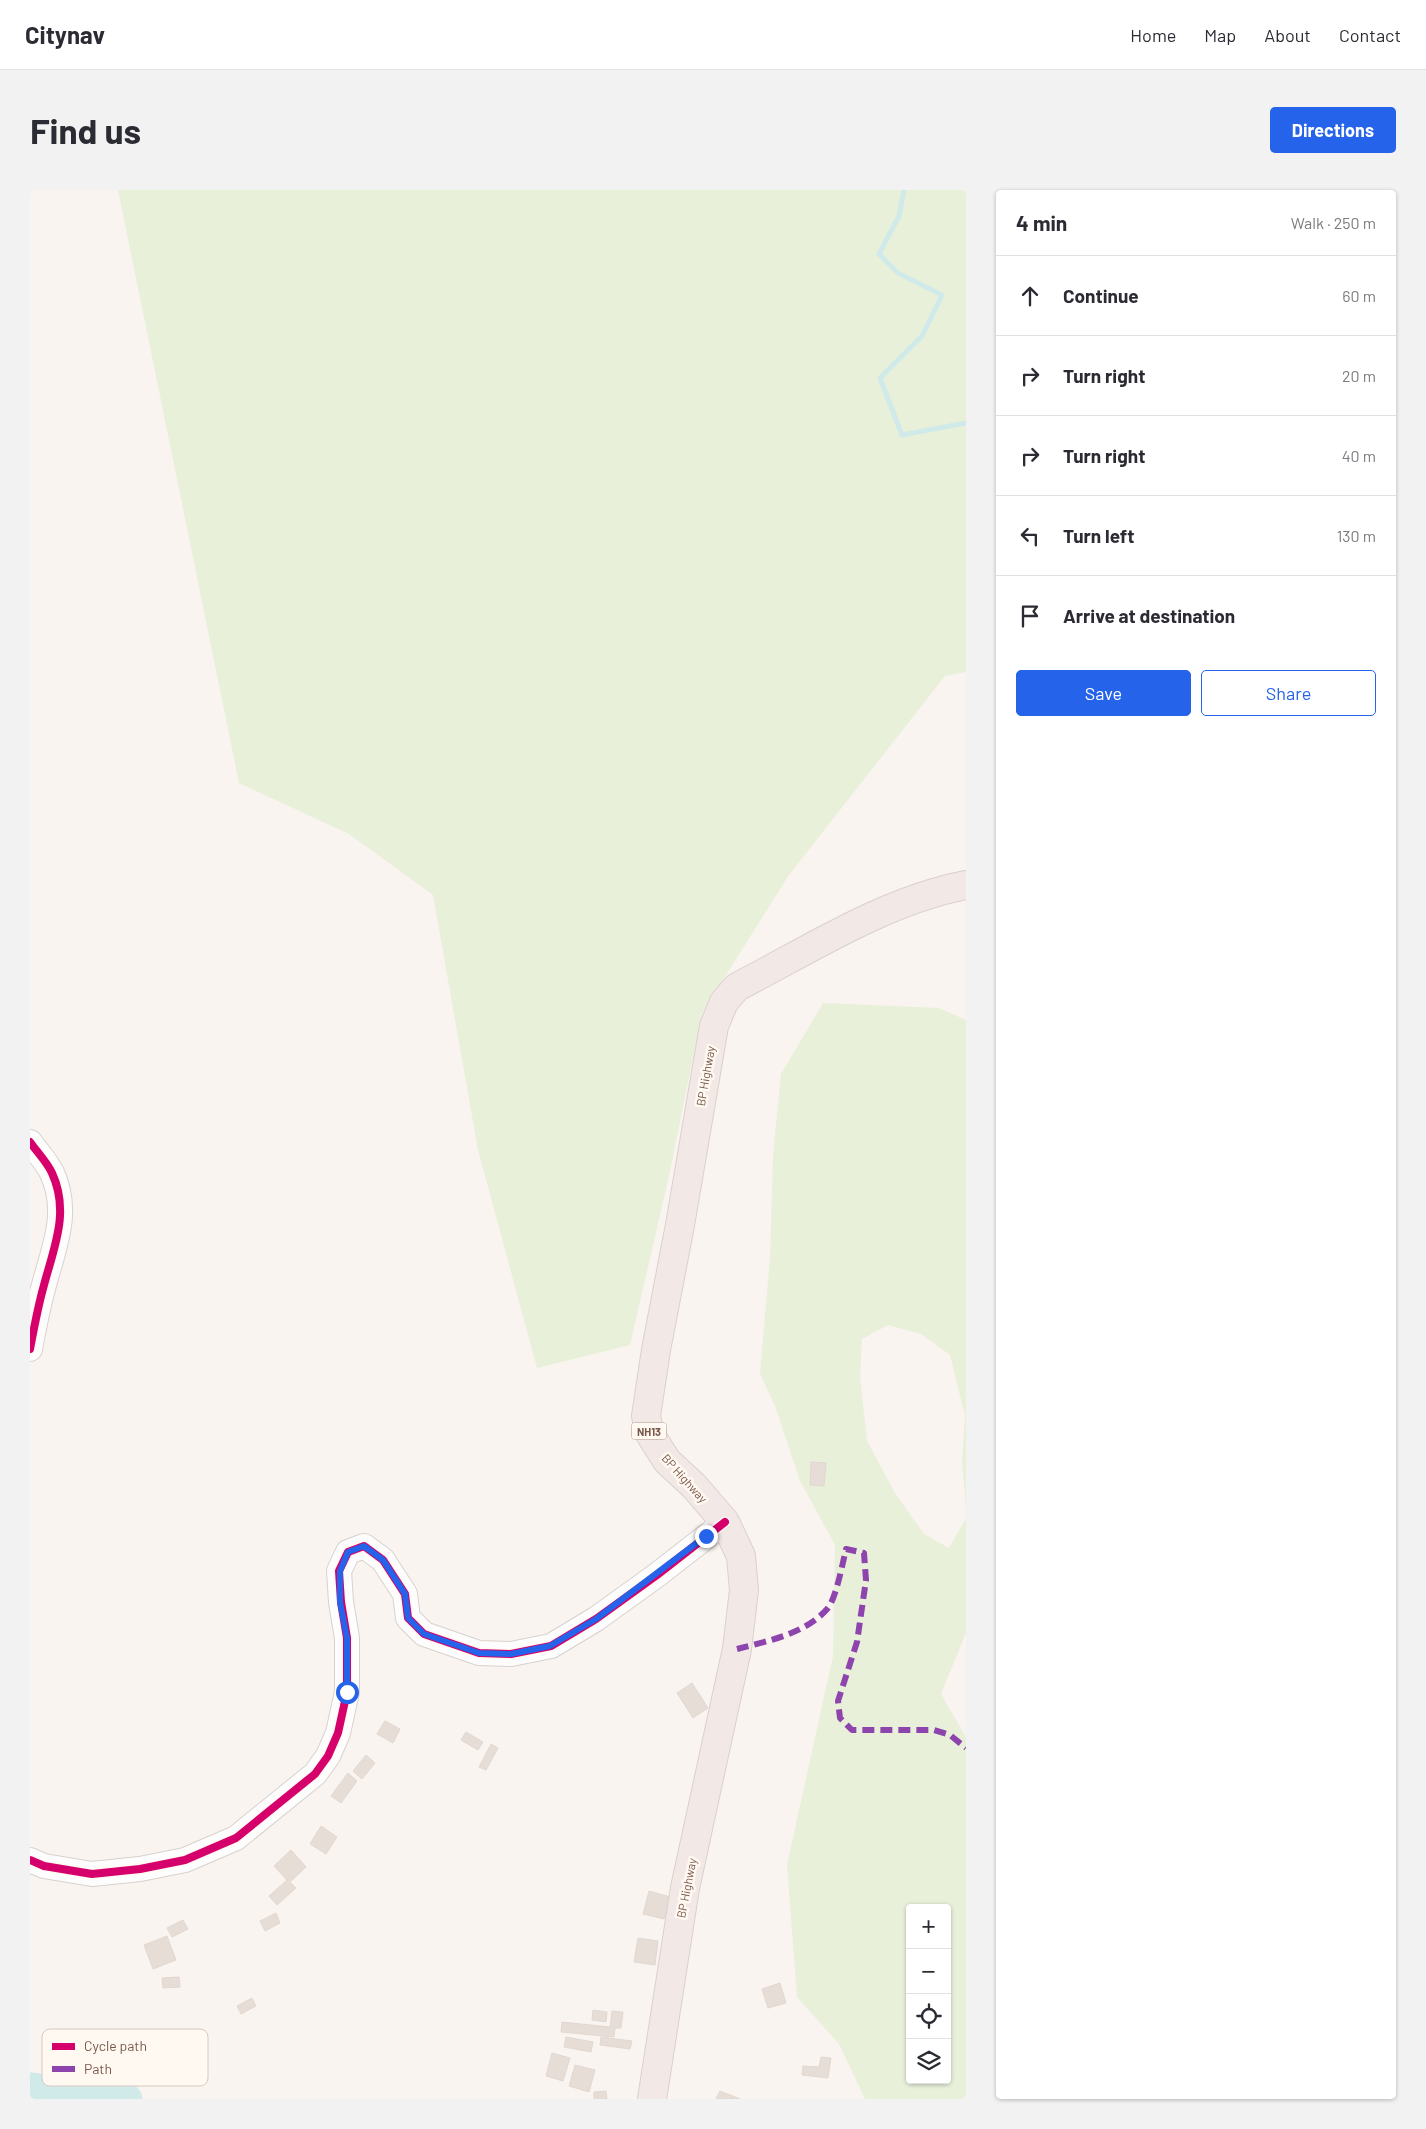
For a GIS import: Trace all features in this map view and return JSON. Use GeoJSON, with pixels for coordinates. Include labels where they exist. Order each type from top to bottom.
{"type":"FeatureCollection","features":[{"type":"Feature","properties":{"kind":"highway","name":"BP Highway"},"geometry":{"type":"LineString","coordinates":[[652,2099],[685,1888],[737,1649],[744,1590],[741,1556],[724,1522],[694,1486],[667,1461],[650,1434],[646,1416],[714,1026],[724,1002],[737,987],[847,929],[911,899],[966,885]]}},
{"type":"Feature","properties":{"kind":"street"},"geometry":{"type":"LineString","coordinates":[[30,1142],[52,1173],[60,1197],[61,1218],[56,1248],[44,1283],[30,1349]]}},
{"type":"Feature","properties":{"kind":"street"},"geometry":{"type":"LineString","coordinates":[[30,1860],[44,1866],[92,1874],[140,1869],[185,1860],[236,1838],[314,1774],[328,1756],[338,1733],[347,1692],[347,1638],[340,1602],[340,1571],[348,1552],[364,1546],[383,1560],[405,1594],[408,1618],[424,1634],[479,1653],[511,1654],[550,1646],[596,1619],[657,1575],[724,1522]]}},
{"type":"Feature","properties":{"kind":"green space"},"geometry":{"type":"Polygon","coordinates":[[[118,190],[966,190],[966,672],[945,676],[789,875],[702,1013],[669,1176],[630,1345],[537,1368],[478,1150],[433,895],[349,834],[239,783],[118,190]]]}},
{"type":"Feature","properties":{"kind":"green space"},"geometry":{"type":"Polygon","coordinates":[[[823,1003],[939,1008],[966,1020],[966,1508],[962,1462],[965,1416],[950,1355],[921,1334],[888,1325],[862,1339],[860,1377],[867,1441],[895,1493],[924,1534],[949,1548],[966,1518],[966,1633],[941,1694],[966,1737],[966,2099],[865,2099],[839,2044],[797,1997],[787,1865],[833,1656],[835,1545],[800,1481],[775,1406],[760,1374],[770,1258],[773,1156],[781,1074],[823,1003]]]}},
{"type":"Feature","properties":{"kind":"building"},"geometry":{"type":"Polygon","coordinates":[[[811,1462],[826,1463],[824,1486],[810,1485],[811,1462]]]}},
{"type":"Feature","properties":{"kind":"building"},"geometry":{"type":"Polygon","coordinates":[[[692,1683],[708,1708],[693,1718],[677,1693],[692,1683]]]}},
{"type":"Feature","properties":{"kind":"building"},"geometry":{"type":"Polygon","coordinates":[[[385,1721],[400,1729],[393,1743],[377,1734],[385,1721]]]}},
{"type":"Feature","properties":{"kind":"building"},"geometry":{"type":"Polygon","coordinates":[[[466,1732],[483,1742],[478,1750],[461,1740],[466,1732]]]}},
{"type":"Feature","properties":{"kind":"building"},"geometry":{"type":"Polygon","coordinates":[[[491,1744],[498,1748],[486,1770],[479,1767],[491,1744]]]}},
{"type":"Feature","properties":{"kind":"building"},"geometry":{"type":"Polygon","coordinates":[[[366,1755],[375,1763],[362,1779],[353,1771],[366,1755]]]}},
{"type":"Feature","properties":{"kind":"building"},"geometry":{"type":"Polygon","coordinates":[[[348,1773],[357,1781],[341,1803],[331,1796],[348,1773]]]}},
{"type":"Feature","properties":{"kind":"building"},"geometry":{"type":"Polygon","coordinates":[[[321,1826],[337,1837],[326,1854],[310,1844],[321,1826]]]}},
{"type":"Feature","properties":{"kind":"building"},"geometry":{"type":"Polygon","coordinates":[[[291,1850],[306,1867],[290,1882],[296,1888],[277,1905],[269,1896],[287,1880],[274,1866],[291,1850]]]}},
{"type":"Feature","properties":{"kind":"building"},"geometry":{"type":"Polygon","coordinates":[[[649,1891],[670,1897],[664,1919],[643,1914],[649,1891]]]}},
{"type":"Feature","properties":{"kind":"building"},"geometry":{"type":"Polygon","coordinates":[[[276,1913],[280,1923],[265,1931],[260,1921],[276,1913]]]}},
{"type":"Feature","properties":{"kind":"building"},"geometry":{"type":"Polygon","coordinates":[[[183,1920],[188,1929],[172,1937],[167,1928],[183,1920]]]}},
{"type":"Feature","properties":{"kind":"building"},"geometry":{"type":"Polygon","coordinates":[[[167,1936],[176,1960],[153,1969],[144,1945],[167,1936]]]}},
{"type":"Feature","properties":{"kind":"building"},"geometry":{"type":"Polygon","coordinates":[[[638,1938],[658,1941],[655,1965],[634,1962],[638,1938]]]}},
{"type":"Feature","properties":{"kind":"building"},"geometry":{"type":"Polygon","coordinates":[[[179,1977],[180,1987],[163,1988],[162,1978],[179,1977]]]}},
{"type":"Feature","properties":{"kind":"building"},"geometry":{"type":"Polygon","coordinates":[[[780,1983],[786,2003],[768,2008],[762,1989],[780,1983]]]}},
{"type":"Feature","properties":{"kind":"building"},"geometry":{"type":"Polygon","coordinates":[[[252,1998],[256,2006],[241,2014],[237,2006],[252,1998]]]}},
{"type":"Feature","properties":{"kind":"building"},"geometry":{"type":"Polygon","coordinates":[[[593,2010],[607,2012],[606,2022],[592,2020],[593,2010]]]}},
{"type":"Feature","properties":{"kind":"building"},"geometry":{"type":"Polygon","coordinates":[[[612,2011],[623,2012],[621,2028],[615,2028],[614,2037],[561,2032],[562,2022],[610,2027],[612,2011]]]}},
{"type":"Feature","properties":{"kind":"building"},"geometry":{"type":"Polygon","coordinates":[[[566,2037],[593,2042],[591,2052],[564,2047],[566,2037]]]}},
{"type":"Feature","properties":{"kind":"building"},"geometry":{"type":"Polygon","coordinates":[[[601,2037],[632,2041],[630,2049],[600,2045],[601,2037]]]}},
{"type":"Feature","properties":{"kind":"building"},"geometry":{"type":"Polygon","coordinates":[[[552,2053],[570,2058],[563,2081],[546,2076],[552,2053]]]}},
{"type":"Feature","properties":{"kind":"building"},"geometry":{"type":"Polygon","coordinates":[[[821,2057],[831,2058],[828,2078],[802,2075],[803,2066],[819,2067],[821,2057]]]}},
{"type":"Feature","properties":{"kind":"building"},"geometry":{"type":"Polygon","coordinates":[[[575,2065],[595,2070],[589,2092],[569,2086],[575,2065]]]}},
{"type":"Feature","properties":{"kind":"building"},"geometry":{"type":"Polygon","coordinates":[[[606,2091],[607,2099],[594,2099],[594,2092],[606,2091]]]}},
{"type":"Feature","properties":{"kind":"building"},"geometry":{"type":"Polygon","coordinates":[[[720,2091],[740,2099],[716,2099],[720,2091]]]}},
{"type":"Feature","properties":{"kind":"waterway"},"geometry":{"type":"LineString","coordinates":[[904,190],[899,216],[879,254],[898,273],[942,295],[922,336],[880,378],[902,435],[966,423]]}},
{"type":"Feature","properties":{"kind":"waterway"},"geometry":{"type":"LineString","coordinates":[[30,2087],[128,2099]]}},
{"type":"Feature","properties":{"kind":"marked path"},"geometry":{"type":"LineString","coordinates":[[737,1649],[786,1635],[819,1617],[828,1608],[834,1596],[846,1549],[864,1553],[866,1580],[857,1642],[838,1701],[840,1718],[852,1730],[934,1730],[950,1735],[966,1748]]}},
{"type":"Feature","properties":{"kind":"cycle path"},"geometry":{"type":"LineString","coordinates":[[30,1142],[52,1173],[60,1202],[56,1243],[40,1301],[30,1349]]}},
{"type":"Feature","properties":{"kind":"cycle path"},"geometry":{"type":"LineString","coordinates":[[30,1860],[44,1866],[92,1874],[140,1869],[185,1860],[236,1838],[315,1774],[328,1756],[338,1733],[347,1692],[347,1638],[341,1602],[339,1571],[348,1552],[364,1546],[383,1560],[405,1594],[408,1618],[424,1634],[479,1653],[511,1654],[551,1646],[596,1619],[725,1522]]}},
{"type":"Feature","properties":{"kind":"route"},"geometry":{"type":"LineString","coordinates":[[347,1692],[347,1638],[340,1602],[340,1571],[348,1552],[364,1546],[383,1560],[405,1594],[408,1618],[424,1634],[479,1653],[511,1654],[550,1646],[596,1619],[657,1575],[706,1536]]}}]}
